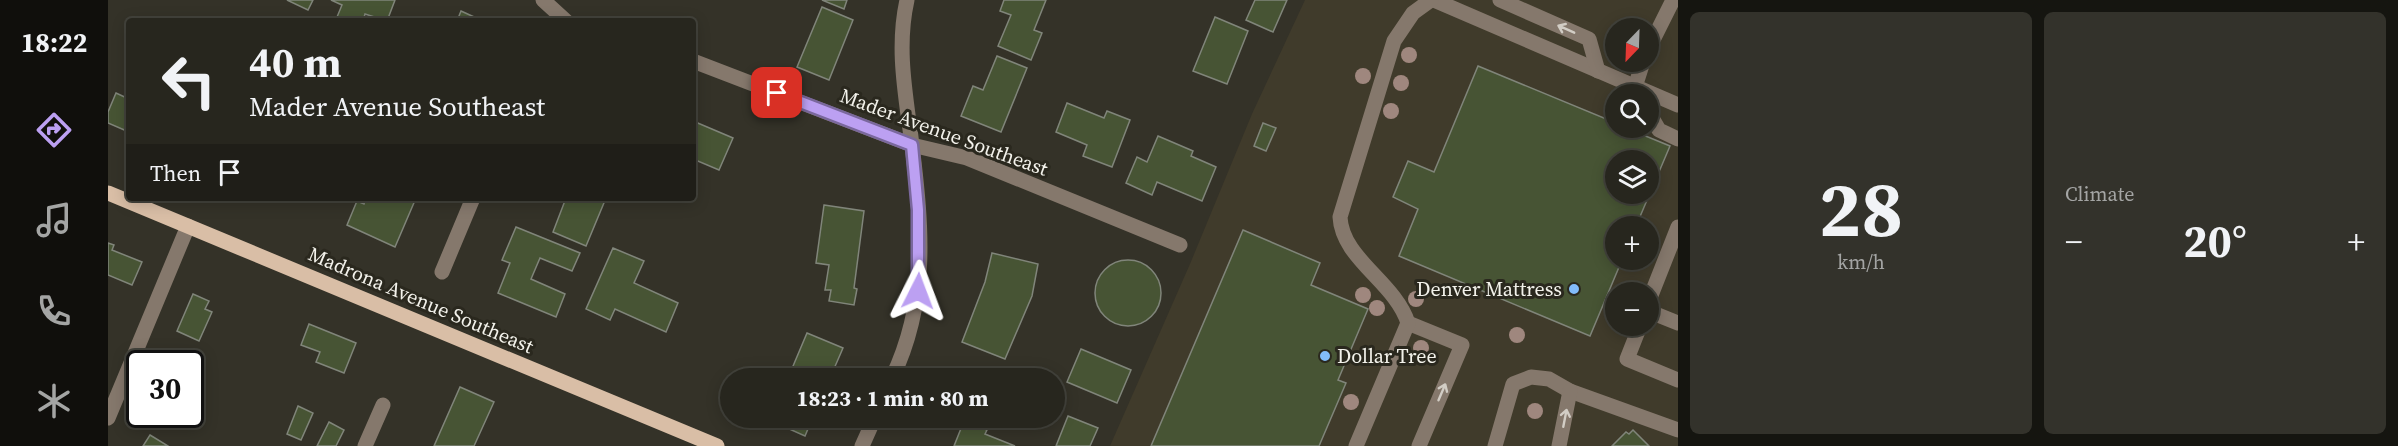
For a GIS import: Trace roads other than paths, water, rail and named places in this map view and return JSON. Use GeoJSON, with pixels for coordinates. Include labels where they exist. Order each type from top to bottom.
{"type":"FeatureCollection","features":[{"type":"Feature","properties":{"kind":"main road","name":"Madrona Avenue Southeast"},"geometry":{"type":"LineString","coordinates":[[108,193],[126,200]]}},
{"type":"Feature","properties":{"kind":"main road","name":"Madrona Avenue Southeast"},"geometry":{"type":"LineString","coordinates":[[127,201],[717,446]]}},
{"type":"Feature","properties":{"kind":"street"},"geometry":{"type":"LineString","coordinates":[[543,0],[558,14]]}},
{"type":"Feature","properties":{"kind":"street"},"geometry":{"type":"LineString","coordinates":[[897,368],[907,347],[916,309],[920,273],[912,145],[902,82],[902,39],[907,0]]}},
{"type":"Feature","properties":{"kind":"street"},"geometry":{"type":"LineString","coordinates":[[1356,446],[1408,323],[1402,306],[1343,237],[1340,217],[1394,41],[1413,13],[1432,0],[1623,84]]}},
{"type":"Feature","properties":{"kind":"street"},"geometry":{"type":"LineString","coordinates":[[1500,0],[1589,39],[1598,71]]}},
{"type":"Feature","properties":{"kind":"street"},"geometry":{"type":"LineString","coordinates":[[1659,28],[1673,0]]}},
{"type":"Feature","properties":{"kind":"street","name":"Mader Avenue Southeast"},"geometry":{"type":"LineString","coordinates":[[696,62],[912,145],[967,158],[1180,245]]}},
{"type":"Feature","properties":{"kind":"street"},"geometry":{"type":"LineString","coordinates":[[1659,99],[1678,105]]}},
{"type":"Feature","properties":{"kind":"street"},"geometry":{"type":"LineString","coordinates":[[1659,130],[1678,139]]}},
{"type":"Feature","properties":{"kind":"street"},"geometry":{"type":"LineString","coordinates":[[442,272],[472,201]]}},
{"type":"Feature","properties":{"kind":"street"},"geometry":{"type":"LineString","coordinates":[[108,418],[188,226]]}},
{"type":"Feature","properties":{"kind":"street"},"geometry":{"type":"LineString","coordinates":[[1656,282],[1678,227]]}},
{"type":"Feature","properties":{"kind":"street"},"geometry":{"type":"LineString","coordinates":[[1659,315],[1678,323]]}},
{"type":"Feature","properties":{"kind":"street"},"geometry":{"type":"LineString","coordinates":[[1408,323],[1462,345],[1419,446]]}},
{"type":"Feature","properties":{"kind":"street"},"geometry":{"type":"LineString","coordinates":[[1636,336],[1626,359],[1678,380]]}},
{"type":"Feature","properties":{"kind":"street"},"geometry":{"type":"LineString","coordinates":[[1495,446],[1513,384],[1531,377],[1549,379],[1570,391],[1678,430]]}},
{"type":"Feature","properties":{"kind":"street"},"geometry":{"type":"LineString","coordinates":[[1559,446],[1570,391]]}},
{"type":"Feature","properties":{"kind":"street"},"geometry":{"type":"LineString","coordinates":[[365,446],[382,405]]}},
{"type":"Feature","properties":{"kind":"street"},"geometry":{"type":"LineString","coordinates":[[862,446],[869,428]]}},
{"type":"Feature","properties":{"kind":"place","name":"Denver Mattress"},"geometry":{"type":"Point","coordinates":[1574,289]}},
{"type":"Feature","properties":{"kind":"place","name":"Dollar Tree"},"geometry":{"type":"Point","coordinates":[1325,356]}}]}
